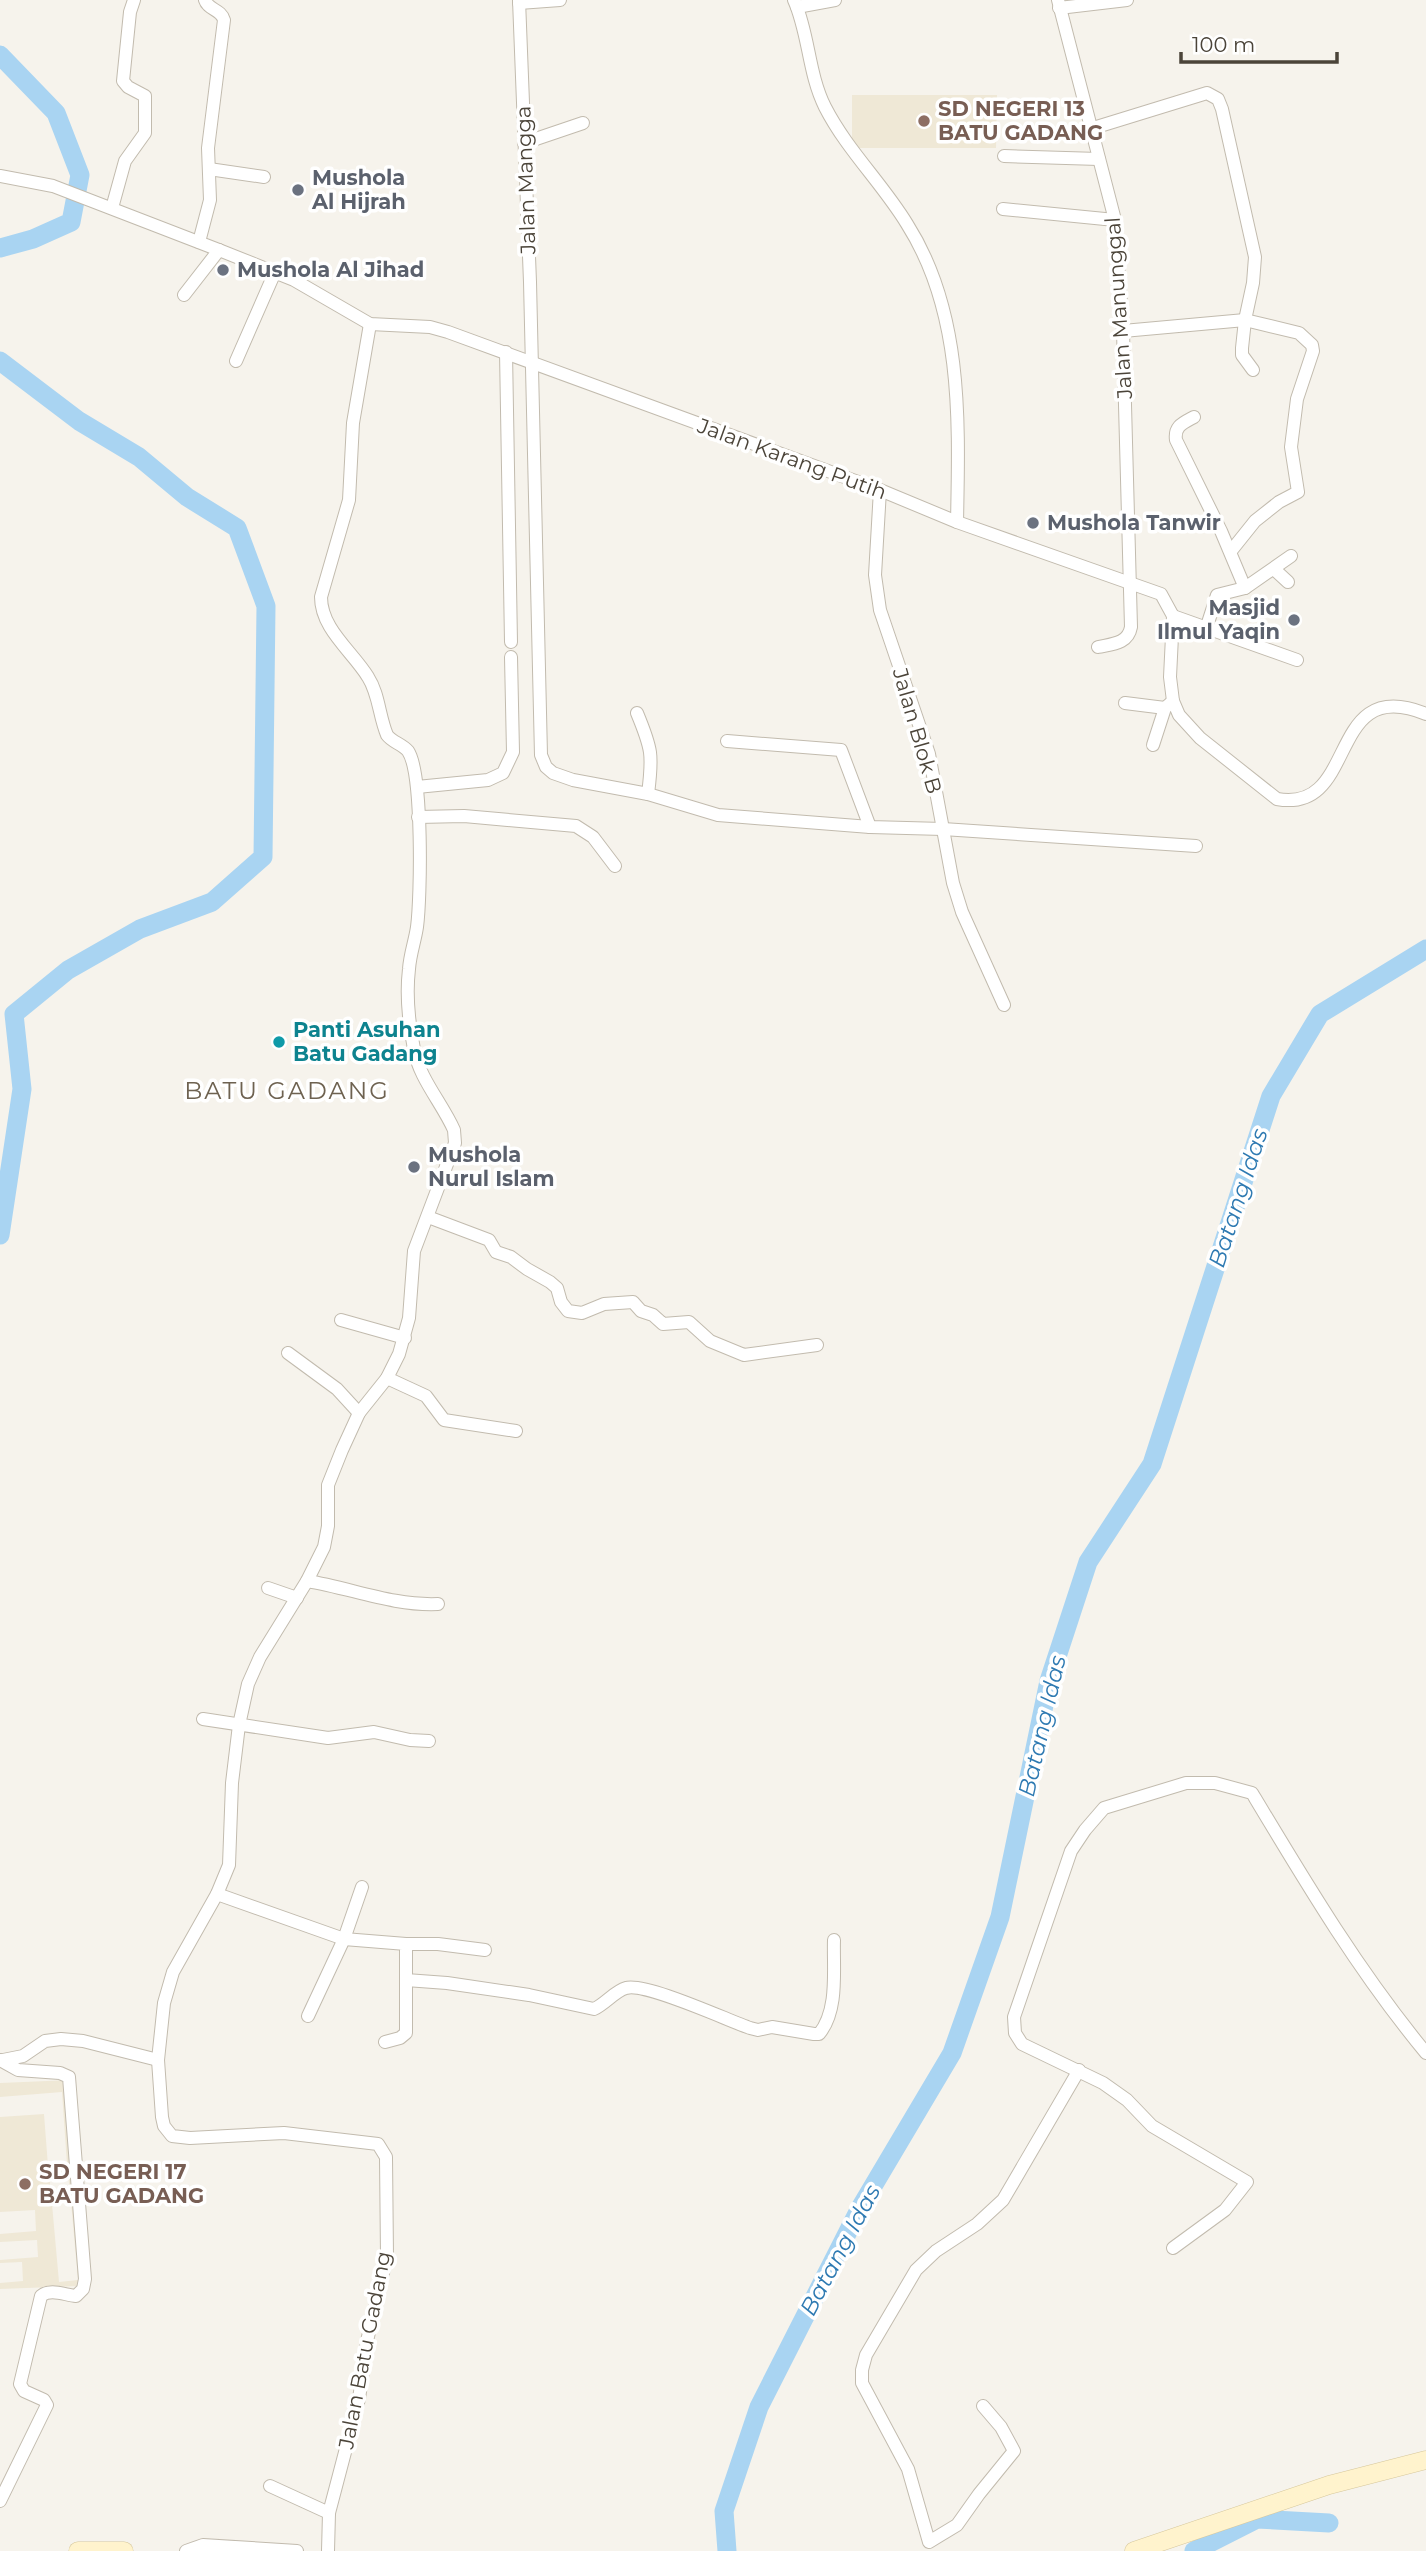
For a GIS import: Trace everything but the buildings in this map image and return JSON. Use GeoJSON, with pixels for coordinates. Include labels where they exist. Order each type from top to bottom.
{"type":"FeatureCollection","features":[{"type":"Feature","properties":{"kind":"street"},"geometry":{"type":"LineString","coordinates":[[109,207],[125,161],[142,139],[146,126],[145,96],[128,87],[123,81],[134,0]]}},
{"type":"Feature","properties":{"kind":"street"},"geometry":{"type":"LineString","coordinates":[[198,242],[210,200],[208,148],[223,20],[220,13],[208,6],[205,0]]}},
{"type":"Feature","properties":{"kind":"street"},"geometry":{"type":"LineString","coordinates":[[519,2],[560,0]]}},
{"type":"Feature","properties":{"kind":"street"},"geometry":{"type":"LineString","coordinates":[[835,0],[795,3],[809,63],[823,103],[846,144],[907,223],[926,255],[939,286],[951,341],[958,439],[957,523]]}},
{"type":"Feature","properties":{"kind":"street"},"geometry":{"type":"LineString","coordinates":[[1058,4],[1127,0]]}},
{"type":"Feature","properties":{"kind":"street","name":"Jalan Mangga"},"geometry":{"type":"LineString","coordinates":[[519,2],[543,762],[553,773],[573,780],[648,794]]}},
{"type":"Feature","properties":{"kind":"street","name":"Jalan Manunggal"},"geometry":{"type":"LineString","coordinates":[[1058,4],[1115,219],[1123,331],[1130,634],[1118,643],[1098,647]]}},
{"type":"Feature","properties":{"kind":"street"},"geometry":{"type":"LineString","coordinates":[[1090,129],[1207,93],[1218,99],[1255,257],[1242,355],[1253,370]]}},
{"type":"Feature","properties":{"kind":"street"},"geometry":{"type":"LineString","coordinates":[[524,143],[583,123]]}},
{"type":"Feature","properties":{"kind":"street"},"geometry":{"type":"LineString","coordinates":[[1004,156],[1098,159]]}},
{"type":"Feature","properties":{"kind":"street"},"geometry":{"type":"LineString","coordinates":[[209,169],[264,177]]}},
{"type":"Feature","properties":{"kind":"street","name":"Jalan Karang Putih"},"geometry":{"type":"LineString","coordinates":[[0,176],[53,186],[275,272],[320,293],[370,324],[430,327],[506,352],[880,490],[957,523],[1129,581],[1161,594],[1173,616]]}},
{"type":"Feature","properties":{"kind":"street"},"geometry":{"type":"LineString","coordinates":[[1003,209],[1115,219]]}},
{"type":"Feature","properties":{"kind":"street"},"geometry":{"type":"LineString","coordinates":[[184,295],[219,250]]}},
{"type":"Feature","properties":{"kind":"street"},"geometry":{"type":"LineString","coordinates":[[236,361],[275,272]]}},
{"type":"Feature","properties":{"kind":"street"},"geometry":{"type":"LineString","coordinates":[[1123,331],[1245,320],[1299,333],[1309,340],[1313,351],[1297,399],[1291,447],[1298,492],[1279,502],[1255,521],[1231,551]]}},
{"type":"Feature","properties":{"kind":"street","name":"Jalan Batu Gadang"},"geometry":{"type":"LineString","coordinates":[[328,2551],[329,2513],[357,2412],[367,2341],[387,2256],[386,2157],[378,2144],[300,2134],[190,2138],[172,2136],[164,2126],[162,2118],[158,2060],[164,2003],[173,1972],[217,1894],[229,1865],[232,1783],[239,1724],[253,1671],[307,1581],[324,1547],[327,1534],[328,1485],[332,1471],[359,1413],[387,1378],[405,1338],[411,1300],[412,1260],[452,1153],[455,1136],[451,1122],[417,1062],[412,1042],[408,979],[418,912],[417,787],[408,752],[389,738],[384,730],[369,678],[327,622],[321,605],[349,500],[353,423],[370,324]]}},
{"type":"Feature","properties":{"kind":"street"},"geometry":{"type":"LineString","coordinates":[[506,352],[511,642]]}},
{"type":"Feature","properties":{"kind":"street"},"geometry":{"type":"LineString","coordinates":[[1194,417],[1179,425],[1175,434],[1231,551],[1245,588]]}},
{"type":"Feature","properties":{"kind":"street","name":"Jalan Blok B"},"geometry":{"type":"LineString","coordinates":[[880,490],[875,590],[929,754],[962,912],[1004,1005]]}},
{"type":"Feature","properties":{"kind":"street"},"geometry":{"type":"LineString","coordinates":[[1206,629],[1217,596],[1245,588],[1275,570],[1291,556]]}},
{"type":"Feature","properties":{"kind":"street"},"geometry":{"type":"LineString","coordinates":[[1275,570],[1288,582]]}},
{"type":"Feature","properties":{"kind":"street"},"geometry":{"type":"LineString","coordinates":[[1153,745],[1169,705],[1173,616],[1297,660]]}},
{"type":"Feature","properties":{"kind":"street"},"geometry":{"type":"LineString","coordinates":[[417,787],[488,780],[503,773],[513,752],[511,657]]}},
{"type":"Feature","properties":{"kind":"street"},"geometry":{"type":"LineString","coordinates":[[1125,703],[1169,705],[1200,738],[1277,799],[1291,802],[1310,795],[1331,774],[1358,725],[1370,710],[1391,706],[1426,714]]}},
{"type":"Feature","properties":{"kind":"street"},"geometry":{"type":"LineString","coordinates":[[637,713],[652,755],[648,794],[718,815],[870,827],[943,829],[1196,846]]}},
{"type":"Feature","properties":{"kind":"street"},"geometry":{"type":"LineString","coordinates":[[727,741],[841,750],[870,827]]}},
{"type":"Feature","properties":{"kind":"street"},"geometry":{"type":"LineString","coordinates":[[418,817],[464,816],[576,826],[593,836],[615,866]]}},
{"type":"Feature","properties":{"kind":"street"},"geometry":{"type":"LineString","coordinates":[[428,1217],[489,1240],[496,1252],[511,1257],[554,1285],[563,1307],[568,1311],[582,1313],[604,1304],[633,1302],[641,1311],[653,1315],[663,1324],[688,1321],[710,1341],[744,1355],[817,1345]]}},
{"type":"Feature","properties":{"kind":"street"},"geometry":{"type":"LineString","coordinates":[[341,1320],[405,1338]]}},
{"type":"Feature","properties":{"kind":"street"},"geometry":{"type":"LineString","coordinates":[[288,1353],[337,1389],[359,1413]]}},
{"type":"Feature","properties":{"kind":"street"},"geometry":{"type":"LineString","coordinates":[[387,1378],[429,1399],[444,1420],[516,1431]]}},
{"type":"Feature","properties":{"kind":"street"},"geometry":{"type":"LineString","coordinates":[[307,1581],[409,1604],[438,1604]]}},
{"type":"Feature","properties":{"kind":"street"},"geometry":{"type":"LineString","coordinates":[[268,1588],[297,1598]]}},
{"type":"Feature","properties":{"kind":"street"},"geometry":{"type":"LineString","coordinates":[[203,1719],[328,1738],[374,1732],[429,1741]]}},
{"type":"Feature","properties":{"kind":"street"},"geometry":{"type":"LineString","coordinates":[[1173,2248],[1225,2210],[1247,2182],[1152,2126],[1127,2100],[1079,2070],[1022,2043],[1014,2033],[1014,2017],[1071,1851],[1104,1808],[1186,1783],[1215,1783],[1252,1793],[1357,1963],[1426,2053]]}},
{"type":"Feature","properties":{"kind":"street"},"geometry":{"type":"LineString","coordinates":[[308,2016],[344,1939],[362,1887]]}},
{"type":"Feature","properties":{"kind":"street"},"geometry":{"type":"LineString","coordinates":[[217,1894],[344,1939],[438,1944],[485,1950]]}},
{"type":"Feature","properties":{"kind":"street"},"geometry":{"type":"LineString","coordinates":[[407,1980],[529,1995],[594,2009],[624,1988],[633,1988],[750,2028],[758,2030],[772,2026],[814,2035],[820,2034],[824,2029],[834,1993],[834,1940]]}},
{"type":"Feature","properties":{"kind":"street"},"geometry":{"type":"LineString","coordinates":[[385,2042],[403,2037],[406,2033],[407,1944]]}},
{"type":"Feature","properties":{"kind":"street"},"geometry":{"type":"LineString","coordinates":[[1,2060],[23,2056],[45,2042],[61,2039],[83,2040],[158,2060]]}},
{"type":"Feature","properties":{"kind":"street"},"geometry":{"type":"LineString","coordinates":[[0,2501],[47,2405],[44,2400],[24,2392],[20,2384],[41,2296],[45,2292],[51,2292],[76,2296],[85,2284],[69,2077],[60,2073],[18,2070],[1,2060]]}},
{"type":"Feature","properties":{"kind":"street"},"geometry":{"type":"LineString","coordinates":[[983,2406],[1001,2427],[1014,2451],[957,2525],[929,2542],[908,2469],[862,2382],[866,2355],[916,2270],[936,2251],[977,2224],[1003,2200],[1079,2070]]}},
{"type":"Feature","properties":{"kind":"street"},"geometry":{"type":"LineString","coordinates":[[1134,2551],[1329,2485],[1426,2460]]}},
{"type":"Feature","properties":{"kind":"street"},"geometry":{"type":"LineString","coordinates":[[270,2486],[329,2513]]}},
{"type":"Feature","properties":{"kind":"street"},"geometry":{"type":"LineString","coordinates":[[186,2551],[203,2545],[297,2551]]}},
{"type":"Feature","properties":{"kind":"street"},"geometry":{"type":"LineString","coordinates":[[78,2551],[124,2551]]}},
{"type":"Feature","properties":{"kind":"shaded area","name":"SD NEGERI 13 BATU GADANG"},"geometry":{"type":"Polygon","coordinates":[[[852,95],[997,95],[996,148],[852,148],[852,95]]]}},
{"type":"Feature","properties":{"kind":"shaded area","name":"SD NEGERI 17 BATU GADANG"},"geometry":{"type":"Polygon","coordinates":[[[71,2080],[79,2286],[0,2289],[0,2283],[23,2281],[22,2262],[0,2263],[0,2260],[38,2257],[37,2240],[0,2242],[0,2234],[36,2231],[35,2210],[0,2212],[0,2117],[44,2114],[48,2166],[67,2164],[62,2092],[0,2097],[0,2083],[71,2080]],[[68,2167],[49,2168],[51,2201],[70,2200],[68,2167]],[[71,2202],[52,2204],[59,2282],[78,2280],[71,2202]]]}},
{"type":"Feature","properties":{"kind":"waterway"},"geometry":{"type":"LineString","coordinates":[[0,55],[56,113],[80,175],[71,222],[33,239],[0,248]]}},
{"type":"Feature","properties":{"kind":"waterway"},"geometry":{"type":"LineString","coordinates":[[0,361],[79,421],[139,457],[187,497],[237,528],[266,606],[263,857],[212,902],[140,929],[68,970],[14,1014],[22,1089],[0,1235]]}},
{"type":"Feature","properties":{"kind":"waterway","name":"Batang Idas"},"geometry":{"type":"LineString","coordinates":[[727,2551],[724,2511],[759,2407],[860,2208],[952,2053],[1000,1917],[1049,1681],[1088,1562],[1152,1464],[1271,1096],[1320,1014],[1426,949]]}},
{"type":"Feature","properties":{"kind":"waterway"},"geometry":{"type":"LineString","coordinates":[[1194,2551],[1257,2519],[1329,2523]]}},
{"type":"Feature","properties":{"kind":"place","name":"SD NEGERI 13 BATU GADANG"},"geometry":{"type":"Point","coordinates":[924,121]}},
{"type":"Feature","properties":{"kind":"place","name":"Mushola Al Hijrah"},"geometry":{"type":"Point","coordinates":[298,190]}},
{"type":"Feature","properties":{"kind":"place","name":"Mushola Al Jihad"},"geometry":{"type":"Point","coordinates":[223,270]}},
{"type":"Feature","properties":{"kind":"place","name":"Mushola Tanwir"},"geometry":{"type":"Point","coordinates":[1033,523]}},
{"type":"Feature","properties":{"kind":"place","name":"Masjid Ilmul Yaqin"},"geometry":{"type":"Point","coordinates":[1294,620]}},
{"type":"Feature","properties":{"kind":"place","name":"Panti Asuhan Batu Gadang"},"geometry":{"type":"Point","coordinates":[279,1042]}},
{"type":"Feature","properties":{"kind":"place","name":"Mushola Nurul Islam"},"geometry":{"type":"Point","coordinates":[414,1167]}},
{"type":"Feature","properties":{"kind":"place","name":"SD NEGERI 17 BATU GADANG"},"geometry":{"type":"Point","coordinates":[25,2184]}},
{"type":"Feature","properties":{"kind":"district","name":"BATU GADANG"},"geometry":{"type":"Point","coordinates":[287,1091]}}]}
